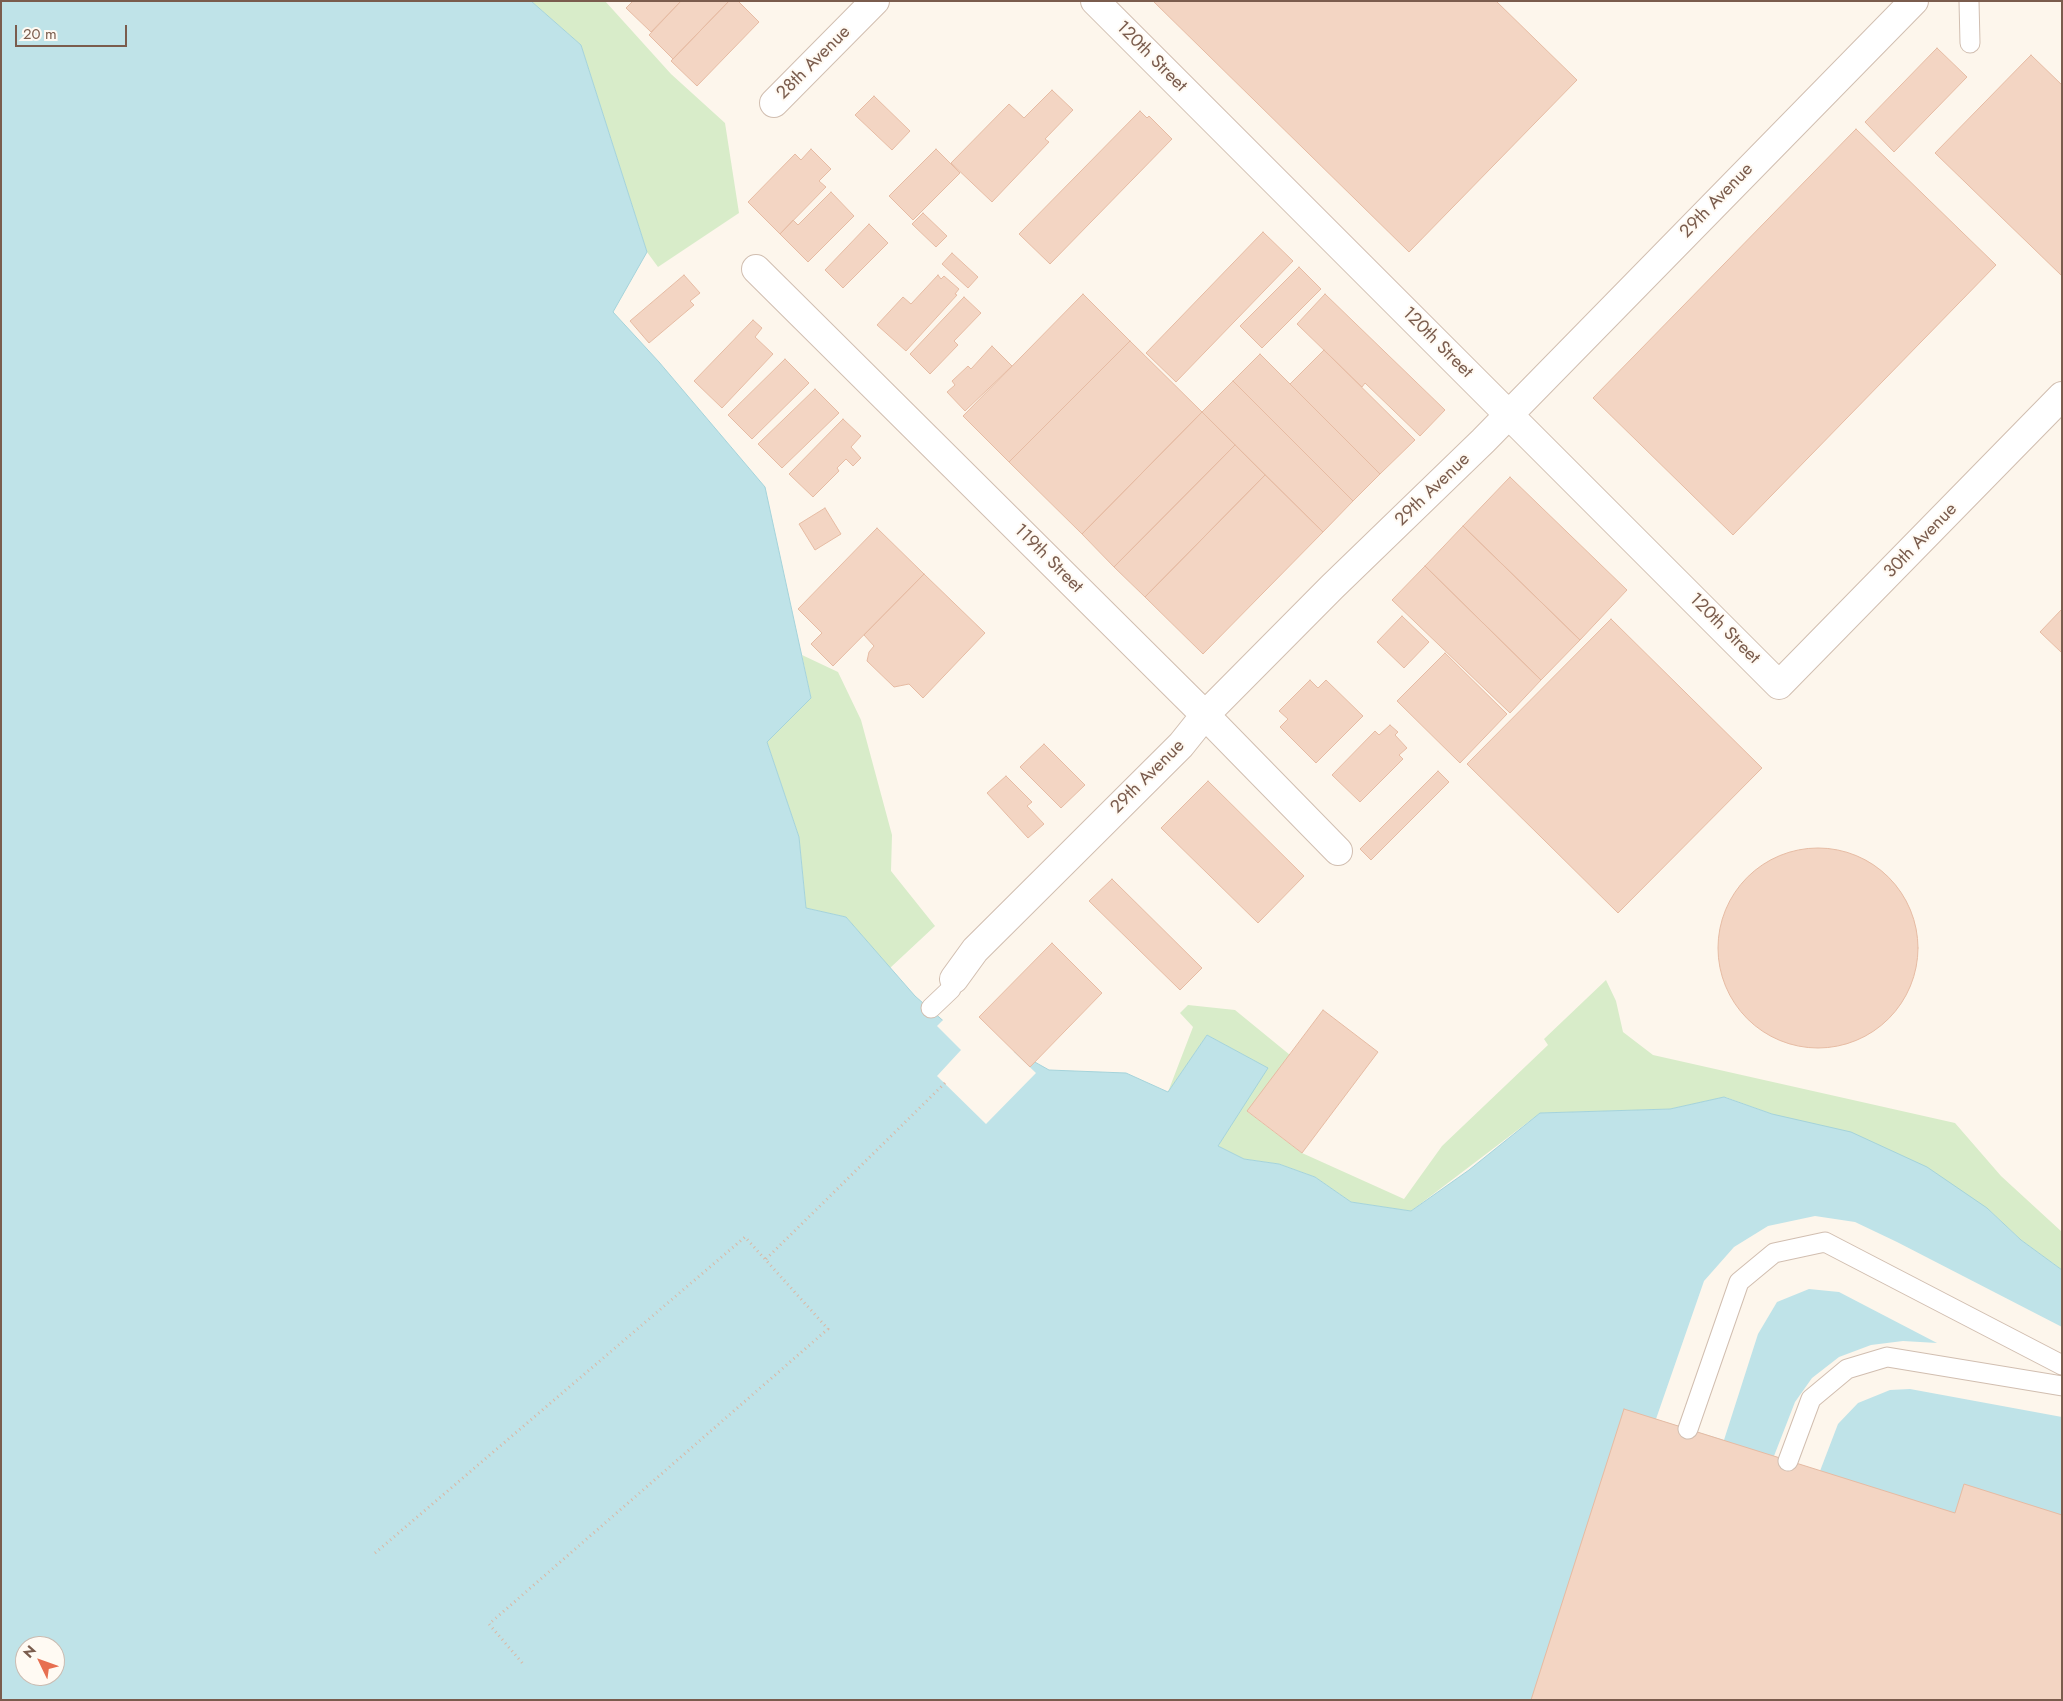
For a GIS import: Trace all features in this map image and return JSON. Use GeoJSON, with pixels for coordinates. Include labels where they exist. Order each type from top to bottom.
{"type":"FeatureCollection","features":[{"type":"Feature","properties":{"kind":"street","name":"28th Avenue"},"geometry":{"type":"LineString","coordinates":[[774,103],[875,1]]}},
{"type":"Feature","properties":{"kind":"street","name":"120th Street"},"geometry":{"type":"LineString","coordinates":[[1095,1],[1779,685]]}},
{"type":"Feature","properties":{"kind":"street","name":"29th Avenue"},"geometry":{"type":"LineString","coordinates":[[954,980],[975,950],[1181,745],[1205,715],[1509,414],[1914,1]]}},
{"type":"Feature","properties":{"kind":"street","name":"119th Street"},"geometry":{"type":"LineString","coordinates":[[756,269],[1205,715],[1338,851]]}},
{"type":"Feature","properties":{"kind":"street","name":"30th Avenue"},"geometry":{"type":"LineString","coordinates":[[1779,685],[2062,396]]}},
{"type":"Feature","properties":{"kind":"lane"},"geometry":{"type":"LineString","coordinates":[[1969,1],[1970,43]]}},
{"type":"Feature","properties":{"kind":"lane"},"geometry":{"type":"LineString","coordinates":[[931,1008],[951,989],[954,980]]}},
{"type":"Feature","properties":{"kind":"lane"},"geometry":{"type":"LineString","coordinates":[[1688,1429],[1739,1282],[1774,1253],[1825,1242],[2062,1365]]}},
{"type":"Feature","properties":{"kind":"lane"},"geometry":{"type":"LineString","coordinates":[[1788,1461],[1811,1399],[1847,1369],[1887,1358],[2062,1386]]}},
{"type":"Feature","properties":{"kind":"path"},"geometry":{"type":"LineString","coordinates":[[766,1259],[945,1083]]}},
{"type":"Feature","properties":{"kind":"path"},"geometry":{"type":"LineString","coordinates":[[376,1553],[745,1237],[828,1329],[489,1624],[524,1665]]}},
{"type":"Feature","properties":{"kind":"green space"},"geometry":{"type":"Polygon","coordinates":[[[531,1],[605,1],[671,74],[725,123],[739,213],[658,267],[647,252],[581,45],[531,1]]]}},
{"type":"Feature","properties":{"kind":"green space"},"geometry":{"type":"Polygon","coordinates":[[[802,655],[838,672],[861,720],[892,835],[891,871],[935,926],[890,968],[846,917],[806,908],[799,837],[767,742],[811,698],[802,655]]]}},
{"type":"Feature","properties":{"kind":"green space"},"geometry":{"type":"Polygon","coordinates":[[[1606,980],[1616,1001],[1623,1032],[1653,1055],[1955,1123],[2001,1176],[2062,1232],[2062,1270],[2021,1240],[1987,1208],[1772,1114],[1725,1097],[1670,1109],[1540,1113],[1411,1211],[1351,1202],[1315,1177],[1279,1164],[1244,1159],[1218,1146],[1267,1068],[1207,1035],[1168,1092],[1193,1027],[1180,1013],[1188,1005],[1235,1010],[1290,1055],[1248,1112],[1302,1153],[1404,1199],[1442,1146],[1548,1045],[1544,1039],[1606,980]]]}},
{"type":"Feature","properties":{"kind":"water"},"geometry":{"type":"Polygon","coordinates":[[[1,1],[531,1],[581,45],[647,252],[613,312],[659,362],[765,487],[811,698],[767,742],[799,837],[806,908],[846,917],[915,996],[981,1054],[1017,1052],[1049,1070],[1126,1073],[1168,1092],[1207,1035],[1268,1068],[1218,1146],[1244,1159],[1279,1164],[1315,1177],[1351,1202],[1411,1211],[1469,1170],[1540,1113],[1670,1109],[1724,1097],[1772,1114],[1851,1132],[1927,1167],[1987,1208],[2021,1240],[2062,1270],[2062,1700],[1,1700],[1,1]]]}},
{"type":"Feature","properties":{"kind":"pier"},"geometry":{"type":"Polygon","coordinates":[[[945,1018],[982,1051],[1012,1050],[1036,1073],[986,1124],[937,1076],[961,1050],[937,1026],[945,1018]]]}},
{"type":"Feature","properties":{"kind":"pier"},"geometry":{"type":"Polygon","coordinates":[[[1815,1216],[1855,1222],[2062,1327],[2062,1417],[1910,1389],[1890,1390],[1858,1403],[1838,1424],[1820,1471],[1774,1456],[1795,1402],[1812,1378],[1839,1357],[1871,1345],[1903,1341],[1937,1343],[1839,1292],[1809,1289],[1777,1302],[1758,1334],[1724,1440],[1656,1419],[1704,1281],[1734,1247],[1768,1226],[1815,1216]]]}},
{"type":"Feature","properties":{"kind":"building"},"geometry":{"type":"Polygon","coordinates":[[[633,1],[681,1],[651,32],[626,8],[633,1]]]}},
{"type":"Feature","properties":{"kind":"building"},"geometry":{"type":"Polygon","coordinates":[[[681,1],[729,1],[673,59],[649,35],[681,1]]]}},
{"type":"Feature","properties":{"kind":"building"},"geometry":{"type":"Polygon","coordinates":[[[729,1],[738,1],[759,22],[697,86],[671,61],[729,1]]]}},
{"type":"Feature","properties":{"kind":"building"},"geometry":{"type":"Polygon","coordinates":[[[1153,1],[1496,1],[1577,80],[1409,252],[1153,1]]]}},
{"type":"Feature","properties":{"kind":"building"},"geometry":{"type":"Polygon","coordinates":[[[1937,48],[1967,77],[1894,152],[1865,122],[1937,48]]]}},
{"type":"Feature","properties":{"kind":"building"},"geometry":{"type":"Polygon","coordinates":[[[2031,55],[2062,85],[2062,276],[1935,153],[2031,55]]]}},
{"type":"Feature","properties":{"kind":"building"},"geometry":{"type":"Polygon","coordinates":[[[1052,90],[1073,110],[1045,139],[1049,142],[992,202],[951,163],[1009,104],[1024,118],[1052,90]]]}},
{"type":"Feature","properties":{"kind":"building"},"geometry":{"type":"Polygon","coordinates":[[[874,96],[910,131],[892,150],[855,115],[874,96]]]}},
{"type":"Feature","properties":{"kind":"building"},"geometry":{"type":"Polygon","coordinates":[[[1140,111],[1147,118],[1149,116],[1172,139],[1050,264],[1019,234],[1140,111]]]}},
{"type":"Feature","properties":{"kind":"building"},"geometry":{"type":"Polygon","coordinates":[[[1856,129],[1996,265],[1733,535],[1593,398],[1856,129]]]}},
{"type":"Feature","properties":{"kind":"building"},"geometry":{"type":"Polygon","coordinates":[[[811,149],[831,169],[819,181],[826,187],[780,234],[748,202],[795,154],[801,160],[811,149]]]}},
{"type":"Feature","properties":{"kind":"building"},"geometry":{"type":"Polygon","coordinates":[[[936,149],[960,173],[913,220],[889,196],[936,149]]]}},
{"type":"Feature","properties":{"kind":"building"},"geometry":{"type":"Polygon","coordinates":[[[831,192],[854,216],[808,262],[780,234],[793,220],[798,225],[831,192]]]}},
{"type":"Feature","properties":{"kind":"building"},"geometry":{"type":"Polygon","coordinates":[[[923,213],[947,236],[936,247],[912,224],[923,213]]]}},
{"type":"Feature","properties":{"kind":"building"},"geometry":{"type":"Polygon","coordinates":[[[869,224],[888,243],[843,288],[825,270],[869,224]]]}},
{"type":"Feature","properties":{"kind":"building"},"geometry":{"type":"Polygon","coordinates":[[[1263,232],[1293,261],[1176,382],[1146,353],[1263,232]]]}},
{"type":"Feature","properties":{"kind":"building"},"geometry":{"type":"Polygon","coordinates":[[[952,253],[978,277],[968,288],[942,264],[952,253]]]}},
{"type":"Feature","properties":{"kind":"building"},"geometry":{"type":"Polygon","coordinates":[[[1299,267],[1321,289],[1262,348],[1240,326],[1299,267]]]}},
{"type":"Feature","properties":{"kind":"building"},"geometry":{"type":"Polygon","coordinates":[[[684,275],[700,293],[690,301],[694,305],[649,343],[630,321],[684,275]]]}},
{"type":"Feature","properties":{"kind":"building"},"geometry":{"type":"Polygon","coordinates":[[[938,275],[941,279],[944,276],[959,289],[955,294],[957,295],[906,351],[877,325],[903,297],[911,304],[938,275]]]}},
{"type":"Feature","properties":{"kind":"building"},"geometry":{"type":"Polygon","coordinates":[[[1083,294],[1130,341],[1009,462],[963,416],[1083,294]]]}},
{"type":"Feature","properties":{"kind":"building"},"geometry":{"type":"Polygon","coordinates":[[[1325,294],[1445,410],[1420,436],[1365,383],[1362,387],[1297,324],[1325,294]]]}},
{"type":"Feature","properties":{"kind":"building"},"geometry":{"type":"Polygon","coordinates":[[[964,297],[981,313],[954,341],[958,345],[930,374],[910,354],[964,297]]]}},
{"type":"Feature","properties":{"kind":"building"},"geometry":{"type":"Polygon","coordinates":[[[753,320],[762,328],[755,337],[773,354],[722,408],[694,381],[753,320]]]}},
{"type":"Feature","properties":{"kind":"building"},"geometry":{"type":"Polygon","coordinates":[[[1130,341],[1202,412],[1082,534],[1009,462],[1130,341]]]}},
{"type":"Feature","properties":{"kind":"building"},"geometry":{"type":"Polygon","coordinates":[[[992,346],[1012,366],[965,411],[947,392],[955,385],[952,381],[968,366],[971,369],[992,346]]]}},
{"type":"Feature","properties":{"kind":"building"},"geometry":{"type":"Polygon","coordinates":[[[1324,350],[1415,440],[1380,474],[1290,384],[1324,350]]]}},
{"type":"Feature","properties":{"kind":"building"},"geometry":{"type":"Polygon","coordinates":[[[1260,354],[1380,474],[1353,501],[1233,381],[1260,354]]]}},
{"type":"Feature","properties":{"kind":"building"},"geometry":{"type":"Polygon","coordinates":[[[785,359],[809,383],[752,439],[728,415],[785,359]]]}},
{"type":"Feature","properties":{"kind":"building"},"geometry":{"type":"Polygon","coordinates":[[[1233,381],[1353,501],[1323,532],[1202,412],[1233,381]]]}},
{"type":"Feature","properties":{"kind":"building"},"geometry":{"type":"Polygon","coordinates":[[[815,389],[839,413],[782,468],[758,444],[815,389]]]}},
{"type":"Feature","properties":{"kind":"building"},"geometry":{"type":"Polygon","coordinates":[[[1202,412],[1235,445],[1114,567],[1082,534],[1202,412]]]}},
{"type":"Feature","properties":{"kind":"building"},"geometry":{"type":"Polygon","coordinates":[[[843,419],[861,436],[851,447],[861,458],[853,466],[846,459],[837,468],[839,471],[813,497],[789,474],[843,419]]]}},
{"type":"Feature","properties":{"kind":"building"},"geometry":{"type":"Polygon","coordinates":[[[1235,445],[1265,475],[1145,597],[1114,567],[1235,445]]]}},
{"type":"Feature","properties":{"kind":"building"},"geometry":{"type":"Polygon","coordinates":[[[1265,475],[1323,532],[1203,654],[1145,597],[1265,475]]]}},
{"type":"Feature","properties":{"kind":"building"},"geometry":{"type":"Polygon","coordinates":[[[1510,477],[1627,590],[1580,640],[1463,526],[1510,477]]]}},
{"type":"Feature","properties":{"kind":"building"},"geometry":{"type":"Polygon","coordinates":[[[825,508],[841,534],[815,550],[799,524],[825,508]]]}},
{"type":"Feature","properties":{"kind":"building"},"geometry":{"type":"Polygon","coordinates":[[[1463,526],[1580,640],[1541,680],[1425,566],[1463,526]]]}},
{"type":"Feature","properties":{"kind":"building"},"geometry":{"type":"Polygon","coordinates":[[[877,528],[924,574],[833,666],[811,644],[822,633],[798,609],[877,528]]]}},
{"type":"Feature","properties":{"kind":"building"},"geometry":{"type":"Polygon","coordinates":[[[1425,566],[1541,680],[1510,713],[1392,600],[1425,566]]]}},
{"type":"Feature","properties":{"kind":"building"},"geometry":{"type":"Polygon","coordinates":[[[924,574],[985,633],[923,698],[909,684],[894,687],[867,661],[869,652],[874,646],[864,635],[924,574]]]}},
{"type":"Feature","properties":{"kind":"building"},"geometry":{"type":"Polygon","coordinates":[[[2062,609],[2062,653],[2040,632],[2062,609]]]}},
{"type":"Feature","properties":{"kind":"building"},"geometry":{"type":"Polygon","coordinates":[[[1402,616],[1429,642],[1404,668],[1377,642],[1402,616]]]}},
{"type":"Feature","properties":{"kind":"building"},"geometry":{"type":"Polygon","coordinates":[[[1611,619],[1762,768],[1618,913],[1467,764],[1611,619]]]}},
{"type":"Feature","properties":{"kind":"building"},"geometry":{"type":"Polygon","coordinates":[[[1445,653],[1507,714],[1460,763],[1397,701],[1445,653]]]}},
{"type":"Feature","properties":{"kind":"building"},"geometry":{"type":"Polygon","coordinates":[[[1310,680],[1318,688],[1326,680],[1363,716],[1316,763],[1280,727],[1288,719],[1279,711],[1310,680]]]}},
{"type":"Feature","properties":{"kind":"building"},"geometry":{"type":"Polygon","coordinates":[[[1390,725],[1398,732],[1395,735],[1407,748],[1399,755],[1403,759],[1360,802],[1332,775],[1375,731],[1379,735],[1390,725]]]}},
{"type":"Feature","properties":{"kind":"building"},"geometry":{"type":"Polygon","coordinates":[[[1044,744],[1085,785],[1061,808],[1020,767],[1044,744]]]}},
{"type":"Feature","properties":{"kind":"building"},"geometry":{"type":"Polygon","coordinates":[[[1438,771],[1449,782],[1371,860],[1360,849],[1438,771]]]}},
{"type":"Feature","properties":{"kind":"building"},"geometry":{"type":"Polygon","coordinates":[[[1006,776],[1032,802],[1027,806],[1044,824],[1028,838],[987,793],[1006,776]]]}},
{"type":"Feature","properties":{"kind":"building"},"geometry":{"type":"Polygon","coordinates":[[[1208,781],[1304,876],[1258,923],[1161,828],[1208,781]]]}},
{"type":"Feature","properties":{"kind":"building"},"geometry":{"type":"Polygon","coordinates":[[[1808,848],[1828,848],[1856,855],[1874,865],[1889,877],[1901,892],[1911,910],[1918,938],[1918,958],[1911,986],[1901,1004],[1889,1019],[1874,1031],[1856,1041],[1828,1048],[1808,1048],[1780,1041],[1762,1031],[1741,1012],[1725,986],[1722,977],[1718,958],[1718,938],[1725,910],[1735,892],[1754,871],[1780,855],[1789,852],[1808,848]]]}},
{"type":"Feature","properties":{"kind":"building"},"geometry":{"type":"Polygon","coordinates":[[[1112,879],[1202,968],[1180,990],[1089,901],[1112,879]]]}},
{"type":"Feature","properties":{"kind":"building"},"geometry":{"type":"Polygon","coordinates":[[[1052,943],[1102,993],[1030,1067],[979,1017],[1052,943]]]}},
{"type":"Feature","properties":{"kind":"building"},"geometry":{"type":"Polygon","coordinates":[[[1323,1010],[1378,1052],[1302,1153],[1247,1111],[1323,1010]]]}},
{"type":"Feature","properties":{"kind":"building"},"geometry":{"type":"Polygon","coordinates":[[[1624,1409],[1955,1513],[1964,1484],[2062,1515],[2062,1700],[1531,1700],[1624,1409]]]}}]}
